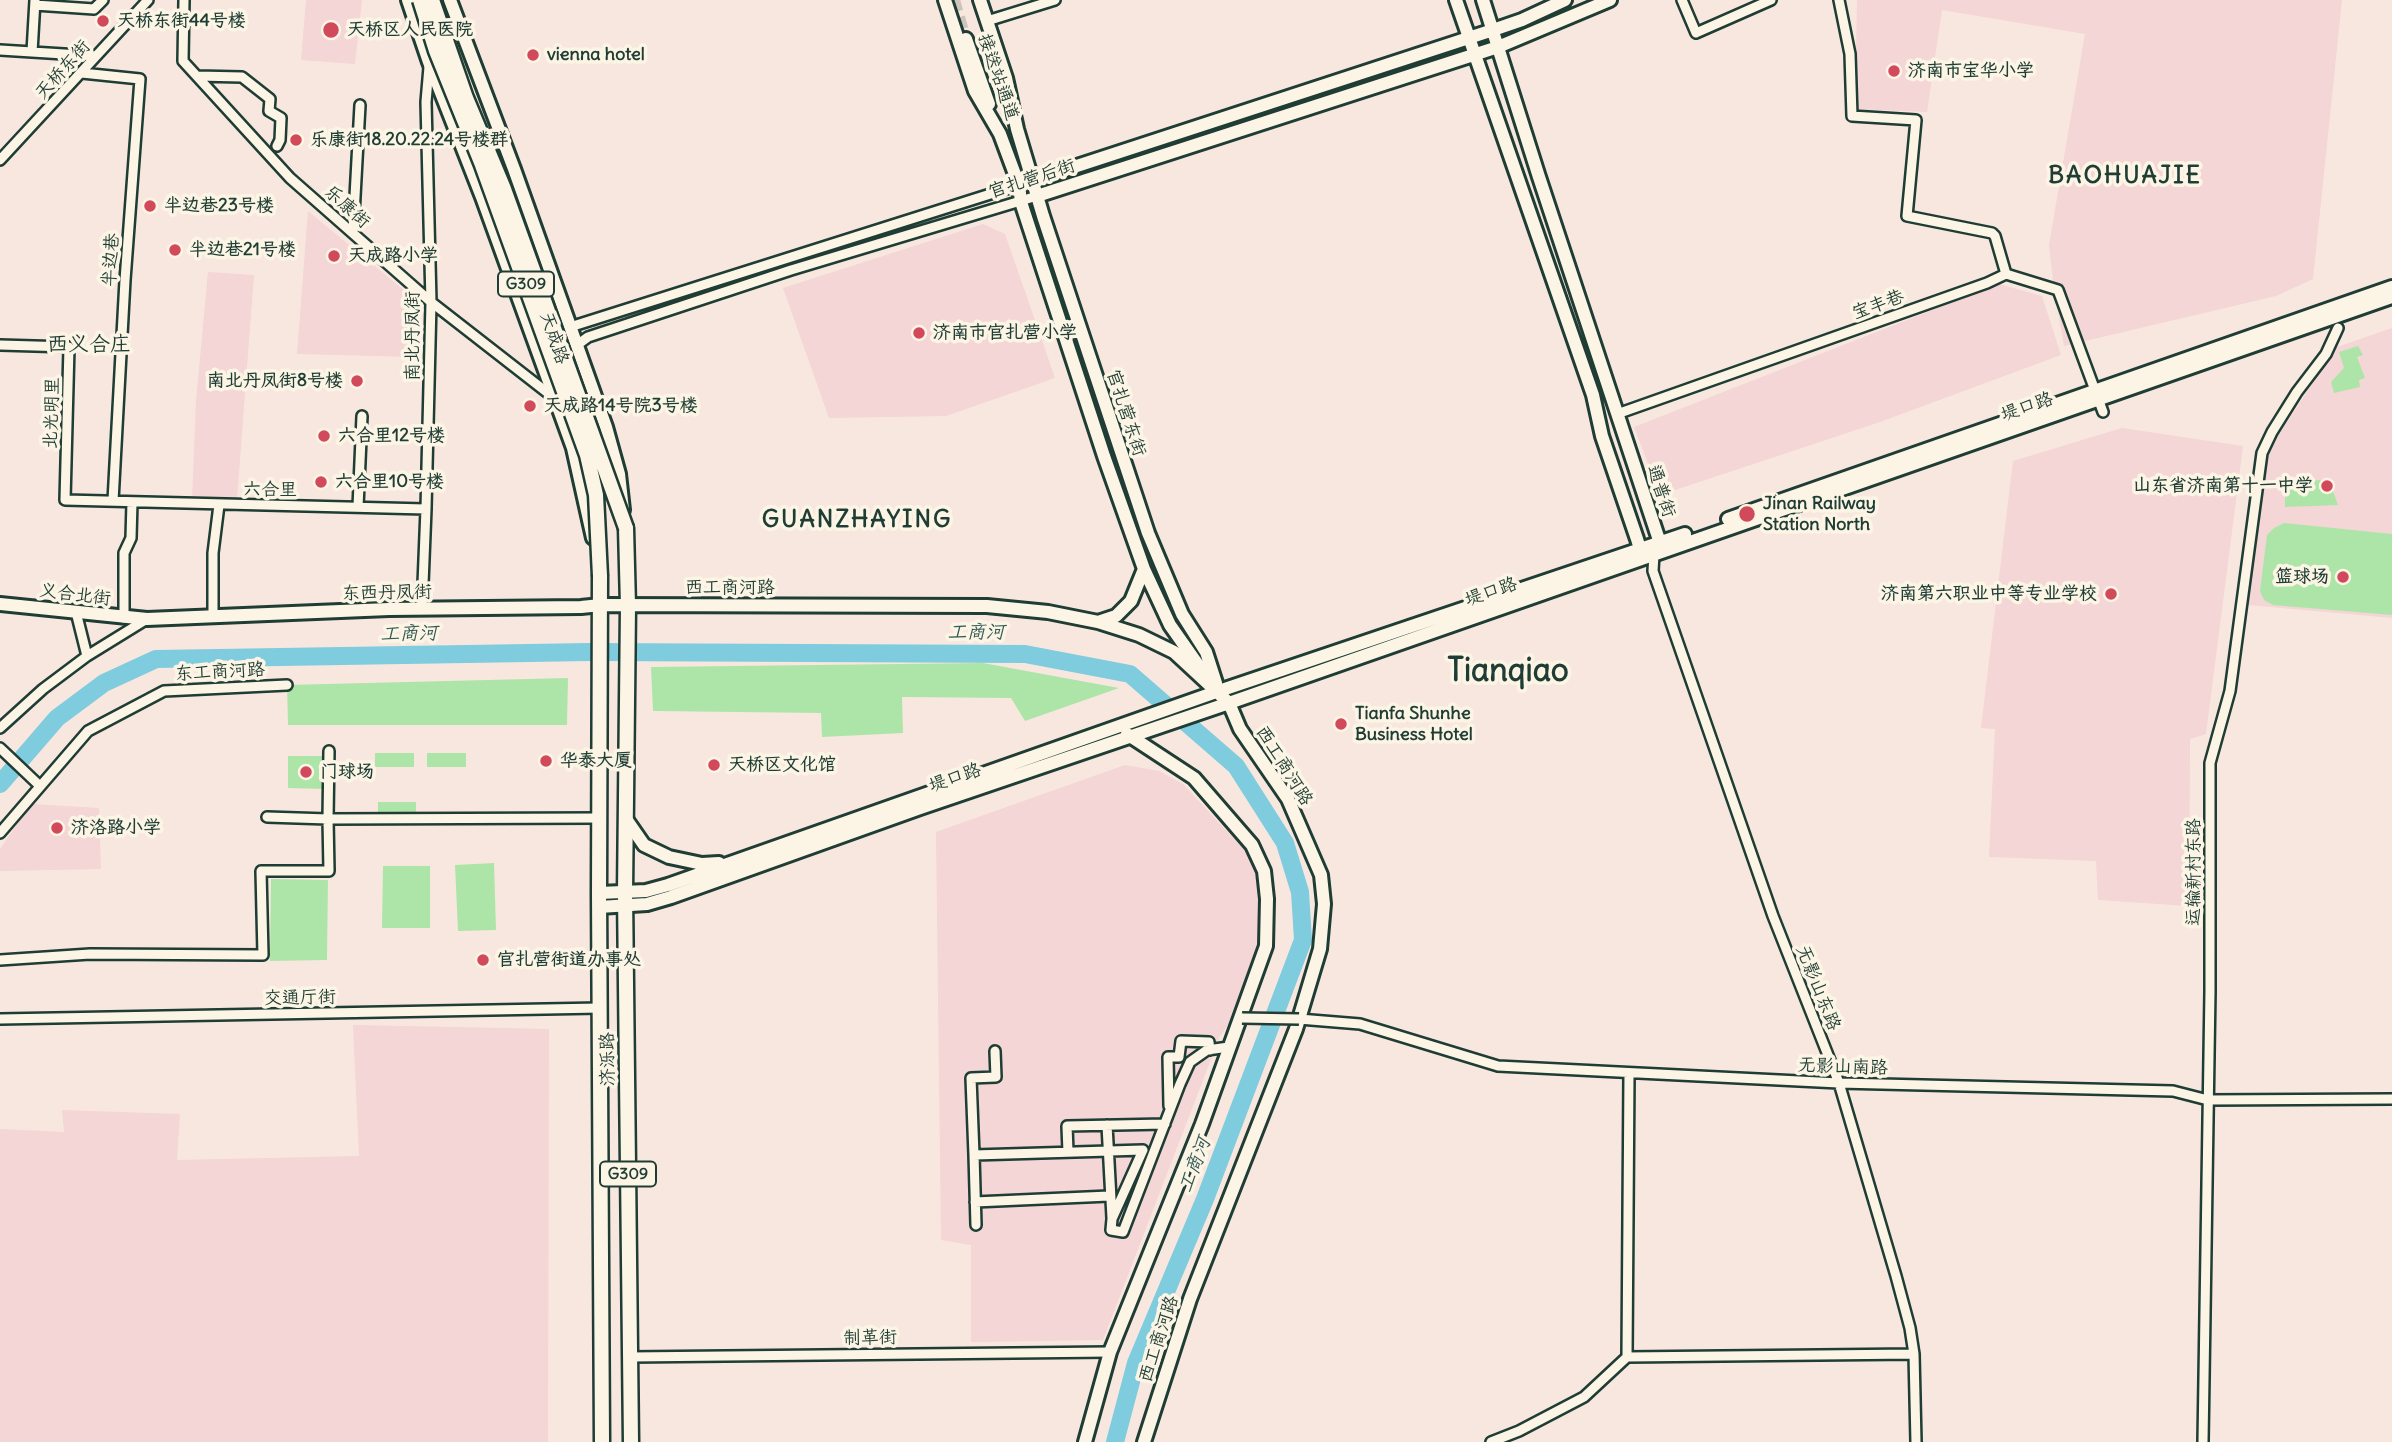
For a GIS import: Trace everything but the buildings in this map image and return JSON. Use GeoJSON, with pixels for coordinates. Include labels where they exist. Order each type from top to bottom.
{"type":"FeatureCollection","features":[{"type":"Feature","properties":{"kind":"highway","name":"天成路"},"geometry":{"type":"LineString","coordinates":[[420,0],[436,51],[482,165],[587,455],[596,495],[601,605]]}},
{"type":"Feature","properties":{"kind":"highway","name":"天成路"},"geometry":{"type":"LineString","coordinates":[[432,0],[466,97],[504,189],[625,528],[628,606]]}},
{"type":"Feature","properties":{"kind":"highway","name":"济泺路"},"geometry":{"type":"LineString","coordinates":[[601,605],[599,900],[602,1442]]}},
{"type":"Feature","properties":{"kind":"highway","name":"济泺路"},"geometry":{"type":"LineString","coordinates":[[628,606],[625,900],[631,1442]]}},
{"type":"Feature","properties":{"kind":"main road","name":"天成路"},"geometry":{"type":"LineString","coordinates":[[408,0],[573,449],[585,495],[600,576]]}},
{"type":"Feature","properties":{"kind":"main road","name":"天成路"},"geometry":{"type":"LineString","coordinates":[[450,0],[606,427],[619,474],[625,528]]}},
{"type":"Feature","properties":{"kind":"main road","name":"官扎营东街"},"geometry":{"type":"LineString","coordinates":[[945,0],[975,91],[1000,134],[1019,185],[1021,202],[1144,569],[1170,625],[1215,686]]}},
{"type":"Feature","properties":{"kind":"main road","name":"官扎营东街"},"geometry":{"type":"LineString","coordinates":[[980,0],[1006,78],[1017,129],[1037,196],[1156,556],[1182,614],[1206,652],[1215,686]]}},
{"type":"Feature","properties":{"kind":"main road"},"geometry":{"type":"LineString","coordinates":[[1456,0],[1593,395],[1601,436],[1640,549]]}},
{"type":"Feature","properties":{"kind":"main road","name":"官扎营后街"},"geometry":{"type":"LineString","coordinates":[[1034,180],[1493,30],[1565,0]]}},
{"type":"Feature","properties":{"kind":"main road","name":"官扎营后街"},"geometry":{"type":"LineString","coordinates":[[1037,196],[1498,47],[1610,0]]}},
{"type":"Feature","properties":{"kind":"main road","name":"通普街"},"geometry":{"type":"LineString","coordinates":[[1483,1],[1617,414],[1657,548]]}},
{"type":"Feature","properties":{"kind":"main road","name":"接送站通道"},"geometry":{"type":"LineString","coordinates":[[963,31],[1000,134]]}},
{"type":"Feature","properties":{"kind":"main road","name":"堤口路"},"geometry":{"type":"LineString","coordinates":[[2097,396],[2392,286]]}},
{"type":"Feature","properties":{"kind":"main road","name":"堤口路"},"geometry":{"type":"LineString","coordinates":[[599,900],[671,897],[1130,736],[1210,709],[1231,707],[1657,548],[2392,297]]}},
{"type":"Feature","properties":{"kind":"main road","name":"堤口路"},"geometry":{"type":"LineString","coordinates":[[625,900],[1118,728],[1200,698],[1215,686],[1640,549],[1657,548]]}},
{"type":"Feature","properties":{"kind":"main road"},"geometry":{"type":"LineString","coordinates":[[1098,622],[1116,616],[1131,601],[1144,569]]}},
{"type":"Feature","properties":{"kind":"main road","name":"义合北街"},"geometry":{"type":"LineString","coordinates":[[0,604],[147,619]]}},
{"type":"Feature","properties":{"kind":"main road","name":"西工商河路"},"geometry":{"type":"LineString","coordinates":[[628,606],[987,606],[1048,612],[1098,622],[1139,635],[1174,652],[1215,686],[1231,707],[1240,729],[1288,799],[1321,875],[1324,904],[1320,949],[1299,1019],[1190,1299],[1144,1442]]}},
{"type":"Feature","properties":{"kind":"main road","name":"东西丹凤街"},"geometry":{"type":"LineString","coordinates":[[147,619],[422,609],[628,606]]}},
{"type":"Feature","properties":{"kind":"main road"},"geometry":{"type":"LineString","coordinates":[[1085,1442],[1111,1352],[1202,1124],[1266,946],[1267,899],[1264,871],[1252,845],[1194,778],[1118,728]]}},
{"type":"Feature","properties":{"kind":"main road"},"geometry":{"type":"LineString","coordinates":[[626,819],[644,845],[669,857],[702,864],[733,863]]}},
{"type":"Feature","properties":{"kind":"street"},"geometry":{"type":"LineString","coordinates":[[32,52],[35,2],[94,9],[103,0]]}},
{"type":"Feature","properties":{"kind":"street","name":"天桥东街"},"geometry":{"type":"LineString","coordinates":[[0,160],[148,0]]}},
{"type":"Feature","properties":{"kind":"street","name":"乐康街"},"geometry":{"type":"LineString","coordinates":[[184,0],[183,61],[290,178],[431,302],[553,397]]}},
{"type":"Feature","properties":{"kind":"street"},"geometry":{"type":"LineString","coordinates":[[987,21],[1055,0]]}},
{"type":"Feature","properties":{"kind":"street"},"geometry":{"type":"LineString","coordinates":[[1682,0],[1696,33],[1771,0]]}},
{"type":"Feature","properties":{"kind":"street"},"geometry":{"type":"LineString","coordinates":[[1839,0],[1850,54],[1852,116],[1916,120],[1907,216],[1992,233],[2006,274],[2059,290],[2097,396]]}},
{"type":"Feature","properties":{"kind":"street"},"geometry":{"type":"LineString","coordinates":[[0,50],[96,56]]}},
{"type":"Feature","properties":{"kind":"street","name":"南北丹凤街"},"geometry":{"type":"LineString","coordinates":[[422,609],[431,302],[426,102],[429,62]]}},
{"type":"Feature","properties":{"kind":"street","name":"半边巷"},"geometry":{"type":"LineString","coordinates":[[82,73],[140,79],[125,280],[113,502]]}},
{"type":"Feature","properties":{"kind":"street"},"geometry":{"type":"LineString","coordinates":[[197,76],[242,77],[270,99],[269,111],[281,118],[280,140],[277,146]]}},
{"type":"Feature","properties":{"kind":"street"},"geometry":{"type":"LineString","coordinates":[[353,233],[360,105]]}},
{"type":"Feature","properties":{"kind":"street","name":"官扎营后街"},"geometry":{"type":"LineString","coordinates":[[570,327],[1034,180]]}},
{"type":"Feature","properties":{"kind":"street","name":"官扎营后街"},"geometry":{"type":"LineString","coordinates":[[576,345],[588,337],[791,270],[1037,196]]}},
{"type":"Feature","properties":{"kind":"street","name":"宝丰巷"},"geometry":{"type":"LineString","coordinates":[[1617,414],[2006,274]]}},
{"type":"Feature","properties":{"kind":"street","name":"运输新村东路"},"geometry":{"type":"LineString","coordinates":[[2203,1442],[2210,763],[2230,691],[2262,453],[2297,392],[2326,354],[2338,328]]}},
{"type":"Feature","properties":{"kind":"street","name":"北光明里"},"geometry":{"type":"LineString","coordinates":[[0,345],[69,347],[65,500],[113,502]]}},
{"type":"Feature","properties":{"kind":"street"},"geometry":{"type":"LineString","coordinates":[[358,507],[362,416]]}},
{"type":"Feature","properties":{"kind":"street","name":"六合里"},"geometry":{"type":"LineString","coordinates":[[113,502],[426,509]]}},
{"type":"Feature","properties":{"kind":"street"},"geometry":{"type":"LineString","coordinates":[[124,618],[124,553],[131,538],[132,502]]}},
{"type":"Feature","properties":{"kind":"street"},"geometry":{"type":"LineString","coordinates":[[213,617],[213,553],[219,505]]}},
{"type":"Feature","properties":{"kind":"street","name":"无影山东路"},"geometry":{"type":"LineString","coordinates":[[1657,548],[1653,571],[1773,916],[1839,1083],[1896,1276],[1914,1354],[1916,1442]]}},
{"type":"Feature","properties":{"kind":"street"},"geometry":{"type":"LineString","coordinates":[[76,612],[88,656]]}},
{"type":"Feature","properties":{"kind":"street"},"geometry":{"type":"LineString","coordinates":[[0,728],[43,689],[88,656],[147,619]]}},
{"type":"Feature","properties":{"kind":"street","name":"东工商河路"},"geometry":{"type":"LineString","coordinates":[[0,833],[89,731],[164,691],[287,685]]}},
{"type":"Feature","properties":{"kind":"street"},"geometry":{"type":"LineString","coordinates":[[0,748],[40,786]]}},
{"type":"Feature","properties":{"kind":"street"},"geometry":{"type":"LineString","coordinates":[[0,961],[90,954],[263,956],[261,871],[329,871],[329,751]]}},
{"type":"Feature","properties":{"kind":"street"},"geometry":{"type":"LineString","coordinates":[[267,817],[599,818]]}},
{"type":"Feature","properties":{"kind":"street","name":"交通厅街"},"geometry":{"type":"LineString","coordinates":[[0,1019],[600,1008]]}},
{"type":"Feature","properties":{"kind":"street","name":"无影山南路"},"geometry":{"type":"LineString","coordinates":[[1242,1018],[1360,1024],[1499,1066],[1839,1083],[2173,1091],[2208,1100],[2392,1099]]}},
{"type":"Feature","properties":{"kind":"street"},"geometry":{"type":"LineString","coordinates":[[1169,1111],[1168,1057],[1179,1057],[1181,1041],[1209,1042],[1210,1050]]}},
{"type":"Feature","properties":{"kind":"street"},"geometry":{"type":"LineString","coordinates":[[1107,1125],[1111,1230],[1123,1232],[1169,1111],[1191,1062],[1210,1050],[1229,1047]]}},
{"type":"Feature","properties":{"kind":"street"},"geometry":{"type":"LineString","coordinates":[[976,1225],[971,1078],[996,1077],[995,1051]]}},
{"type":"Feature","properties":{"kind":"street"},"geometry":{"type":"LineString","coordinates":[[1627,1357],[1629,1073]]}},
{"type":"Feature","properties":{"kind":"street"},"geometry":{"type":"LineString","coordinates":[[1068,1152],[1067,1126],[1164,1124]]}},
{"type":"Feature","properties":{"kind":"street"},"geometry":{"type":"LineString","coordinates":[[974,1155],[1155,1149]]}},
{"type":"Feature","properties":{"kind":"street"},"geometry":{"type":"LineString","coordinates":[[1112,1220],[1143,1150]]}},
{"type":"Feature","properties":{"kind":"street"},"geometry":{"type":"LineString","coordinates":[[975,1202],[1110,1196]]}},
{"type":"Feature","properties":{"kind":"street","name":"制革街"},"geometry":{"type":"LineString","coordinates":[[630,1357],[1111,1352]]}},
{"type":"Feature","properties":{"kind":"street"},"geometry":{"type":"LineString","coordinates":[[1491,1442],[1519,1431],[1584,1396],[1627,1357],[1914,1354]]}},
{"type":"Feature","properties":{"kind":"shaded area","name":"天桥区人民医院"},"geometry":{"type":"Polygon","coordinates":[[[306,0],[362,0],[355,64],[301,60],[306,0]]]}},
{"type":"Feature","properties":{"kind":"shaded area"},"geometry":{"type":"Polygon","coordinates":[[[1857,0],[2342,0],[2313,279],[2276,296],[2064,346],[2049,245],[2085,34],[1942,10],[1927,112],[1855,109],[1857,0]]]}},
{"type":"Feature","properties":{"kind":"shaded area","name":"天成路小学"},"geometry":{"type":"Polygon","coordinates":[[[308,211],[417,301],[415,357],[297,354],[308,211]]]}},
{"type":"Feature","properties":{"kind":"shaded area","name":"济南市官扎营小学"},"geometry":{"type":"Polygon","coordinates":[[[983,224],[1005,234],[1055,378],[946,416],[829,418],[783,288],[983,224]]]}},
{"type":"Feature","properties":{"kind":"shaded area"},"geometry":{"type":"Polygon","coordinates":[[[208,272],[254,275],[237,499],[192,499],[196,401],[208,272]]]}},
{"type":"Feature","properties":{"kind":"shaded area"},"geometry":{"type":"Polygon","coordinates":[[[1999,284],[2042,296],[2061,355],[1880,422],[1660,495],[1634,427],[1999,284]]]}},
{"type":"Feature","properties":{"kind":"shaded area","name":"山东省济南第十一中学"},"geometry":{"type":"Polygon","coordinates":[[[2392,328],[2392,618],[2248,605],[2265,455],[2337,347],[2392,328]]]}},
{"type":"Feature","properties":{"kind":"shaded area","name":"济南第六职业中等专业学校"},"geometry":{"type":"Polygon","coordinates":[[[2122,428],[2243,446],[2206,734],[2190,739],[2189,906],[2098,900],[2096,861],[1989,857],[1995,729],[1981,728],[2013,461],[2122,428]]]}},
{"type":"Feature","properties":{"kind":"shaded area"},"geometry":{"type":"Polygon","coordinates":[[[1125,765],[1159,771],[1183,784],[1251,857],[1261,900],[1258,947],[1237,1012],[1220,1036],[1103,1340],[971,1342],[971,1245],[941,1240],[936,832],[1125,765]]]}},
{"type":"Feature","properties":{"kind":"shaded area","name":"济洛路小学"},"geometry":{"type":"Polygon","coordinates":[[[31,804],[99,808],[101,869],[0,871],[0,849],[31,804]]]}},
{"type":"Feature","properties":{"kind":"shaded area"},"geometry":{"type":"Polygon","coordinates":[[[353,1025],[549,1029],[548,1442],[0,1442],[0,1129],[64,1132],[62,1110],[180,1114],[177,1160],[359,1156],[353,1025]]]}},
{"type":"Feature","properties":{"kind":"green space"},"geometry":{"type":"Polygon","coordinates":[[[2358,346],[2363,355],[2357,357],[2365,378],[2359,380],[2360,387],[2334,393],[2331,382],[2344,368],[2339,352],[2358,346]]]}},
{"type":"Feature","properties":{"kind":"green space"},"geometry":{"type":"Polygon","coordinates":[[[2329,480],[2338,505],[2285,507],[2285,481],[2329,480]]]}},
{"type":"Feature","properties":{"kind":"green space"},"geometry":{"type":"Polygon","coordinates":[[[2284,523],[2392,534],[2392,615],[2273,605],[2264,600],[2260,591],[2267,535],[2284,523]]]}},
{"type":"Feature","properties":{"kind":"green space"},"geometry":{"type":"Polygon","coordinates":[[[983,663],[1119,688],[1025,721],[1011,698],[902,697],[903,733],[822,737],[821,713],[653,711],[651,667],[983,663]]]}},
{"type":"Feature","properties":{"kind":"green space"},"geometry":{"type":"Polygon","coordinates":[[[568,678],[567,725],[288,725],[287,685],[568,678]]]}},
{"type":"Feature","properties":{"kind":"green space"},"geometry":{"type":"Polygon","coordinates":[[[375,753],[414,753],[414,767],[375,767],[375,753]]]}},
{"type":"Feature","properties":{"kind":"green space"},"geometry":{"type":"Polygon","coordinates":[[[427,753],[466,753],[466,767],[427,767],[427,753]]]}},
{"type":"Feature","properties":{"kind":"green space","name":"门球场"},"geometry":{"type":"Polygon","coordinates":[[[288,756],[323,756],[324,789],[288,788],[288,756]]]}},
{"type":"Feature","properties":{"kind":"green space"},"geometry":{"type":"Polygon","coordinates":[[[378,802],[416,802],[416,816],[378,816],[378,802]]]}},
{"type":"Feature","properties":{"kind":"green space"},"geometry":{"type":"Polygon","coordinates":[[[494,863],[496,930],[458,931],[455,865],[494,863]]]}},
{"type":"Feature","properties":{"kind":"green space"},"geometry":{"type":"Polygon","coordinates":[[[383,866],[430,866],[430,928],[382,928],[383,866]]]}},
{"type":"Feature","properties":{"kind":"green space"},"geometry":{"type":"Polygon","coordinates":[[[271,879],[328,880],[327,960],[270,961],[271,879]]]}},
{"type":"Feature","properties":{"kind":"waterway"},"geometry":{"type":"LineString","coordinates":[[2272,425],[2294,389]]}},
{"type":"Feature","properties":{"kind":"waterway"},"geometry":{"type":"LineString","coordinates":[[2248,522],[2252,494]]}},
{"type":"Feature","properties":{"kind":"waterway","name":"工商河"},"geometry":{"type":"LineString","coordinates":[[0,784],[57,718],[104,683],[156,659],[590,652],[1025,654],[1130,674],[1236,766],[1285,843],[1300,892],[1303,940],[1205,1199],[1136,1363],[1115,1442]]}},
{"type":"Feature","properties":{"kind":"tunnel"},"geometry":{"type":"LineString","coordinates":[[954,0],[963,31]]}},
{"type":"Feature","properties":{"kind":"place","name":"天桥东街44号楼"},"geometry":{"type":"Point","coordinates":[103,21]}},
{"type":"Feature","properties":{"kind":"place","name":"天桥区人民医院"},"geometry":{"type":"Point","coordinates":[331,30]}},
{"type":"Feature","properties":{"kind":"place","name":"vienna hotel"},"geometry":{"type":"Point","coordinates":[533,55]}},
{"type":"Feature","properties":{"kind":"place","name":"济南市宝华小学"},"geometry":{"type":"Point","coordinates":[1894,71]}},
{"type":"Feature","properties":{"kind":"place","name":"乐康街18.20.22.24号楼群"},"geometry":{"type":"Point","coordinates":[296,140]}},
{"type":"Feature","properties":{"kind":"place","name":"半边巷23号楼"},"geometry":{"type":"Point","coordinates":[150,206]}},
{"type":"Feature","properties":{"kind":"place","name":"半边巷21号楼"},"geometry":{"type":"Point","coordinates":[175,250]}},
{"type":"Feature","properties":{"kind":"place","name":"天成路小学"},"geometry":{"type":"Point","coordinates":[334,256]}},
{"type":"Feature","properties":{"kind":"place","name":"济南市官扎营小学"},"geometry":{"type":"Point","coordinates":[919,333]}},
{"type":"Feature","properties":{"kind":"place","name":"南北丹凤街8号楼"},"geometry":{"type":"Point","coordinates":[357,381]}},
{"type":"Feature","properties":{"kind":"place","name":"天成路14号院3号楼"},"geometry":{"type":"Point","coordinates":[530,406]}},
{"type":"Feature","properties":{"kind":"place","name":"六合里12号楼"},"geometry":{"type":"Point","coordinates":[324,436]}},
{"type":"Feature","properties":{"kind":"place","name":"六合里10号楼"},"geometry":{"type":"Point","coordinates":[321,482]}},
{"type":"Feature","properties":{"kind":"place","name":"山东省济南第十一中学"},"geometry":{"type":"Point","coordinates":[2327,486]}},
{"type":"Feature","properties":{"kind":"place","name":"Jinan Railway Station North"},"geometry":{"type":"Point","coordinates":[1747,514]}},
{"type":"Feature","properties":{"kind":"place","name":"篮球场"},"geometry":{"type":"Point","coordinates":[2343,577]}},
{"type":"Feature","properties":{"kind":"place","name":"济南第六职业中等专业学校"},"geometry":{"type":"Point","coordinates":[2111,594]}},
{"type":"Feature","properties":{"kind":"place","name":"Tianfa Shunhe Business Hotel"},"geometry":{"type":"Point","coordinates":[1341,724]}},
{"type":"Feature","properties":{"kind":"place","name":"华泰大厦"},"geometry":{"type":"Point","coordinates":[546,761]}},
{"type":"Feature","properties":{"kind":"place","name":"天桥区文化馆"},"geometry":{"type":"Point","coordinates":[714,765]}},
{"type":"Feature","properties":{"kind":"place","name":"门球场"},"geometry":{"type":"Point","coordinates":[306,772]}},
{"type":"Feature","properties":{"kind":"place","name":"济洛路小学"},"geometry":{"type":"Point","coordinates":[57,828]}},
{"type":"Feature","properties":{"kind":"place","name":"官扎营街道办事处"},"geometry":{"type":"Point","coordinates":[483,960]}},
{"type":"Feature","properties":{"kind":"district","name":"BAOHUAJIE"},"geometry":{"type":"Point","coordinates":[2125,176]}},
{"type":"Feature","properties":{"kind":"district","name":"西义合庄"},"geometry":{"type":"Point","coordinates":[89,345]}},
{"type":"Feature","properties":{"kind":"district","name":"GUANZHAYING"},"geometry":{"type":"Point","coordinates":[857,520]}},
{"type":"Feature","properties":{"kind":"district","name":"Tianqiao"},"geometry":{"type":"Point","coordinates":[1508,672]}}]}
